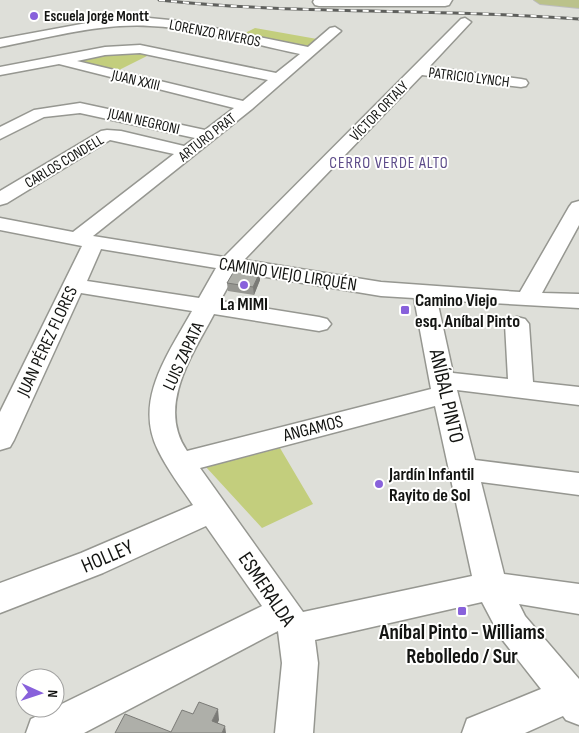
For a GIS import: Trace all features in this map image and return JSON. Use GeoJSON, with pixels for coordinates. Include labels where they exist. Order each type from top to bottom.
{"type":"FeatureCollection","features":[{"type":"Feature","properties":{"kind":"main road"},"geometry":{"type":"LineString","coordinates":[[540,0],[579,4]]}},
{"type":"Feature","properties":{"kind":"street"},"geometry":{"type":"LineString","coordinates":[[319,2],[355,0],[445,2],[446,0]]}},
{"type":"Feature","properties":{"kind":"street","name":"LORENZO RIVEROS"},"geometry":{"type":"LineString","coordinates":[[0,43],[129,22],[166,23],[311,52]]}},
{"type":"Feature","properties":{"kind":"street","name":"VÍCTOR ORTALY"},"geometry":{"type":"LineString","coordinates":[[229,264],[465,22]]}},
{"type":"Feature","properties":{"kind":"street"},"geometry":{"type":"LineString","coordinates":[[161,52],[204,30]]}},
{"type":"Feature","properties":{"kind":"street","name":"ARTURO PRAT"},"geometry":{"type":"LineString","coordinates":[[85,241],[335,31]]}},
{"type":"Feature","properties":{"kind":"street"},"geometry":{"type":"LineString","coordinates":[[35,36],[59,60]]}},
{"type":"Feature","properties":{"kind":"street"},"geometry":{"type":"LineString","coordinates":[[0,71],[118,49],[140,49],[280,78]]}},
{"type":"Feature","properties":{"kind":"street","name":"JUAN XXIII"},"geometry":{"type":"LineString","coordinates":[[59,60],[246,106]]}},
{"type":"Feature","properties":{"kind":"street","name":"PATRICIO LYNCH"},"geometry":{"type":"LineString","coordinates":[[418,70],[520,83]]}},
{"type":"Feature","properties":{"kind":"street","name":"JUAN NEGRONI"},"geometry":{"type":"LineString","coordinates":[[0,134],[40,113],[80,108],[208,136]]}},
{"type":"Feature","properties":{"kind":"street","name":"CARLOS CONDELL"},"geometry":{"type":"LineString","coordinates":[[0,199],[106,135],[121,136],[189,152]]}},
{"type":"Feature","properties":{"kind":"street"},"geometry":{"type":"LineString","coordinates":[[527,299],[578,211]]}},
{"type":"Feature","properties":{"kind":"street","name":"CAMINO VIEJO LIRQUÉN"},"geometry":{"type":"LineString","coordinates":[[0,224],[85,241],[366,287],[424,293],[579,301]]}},
{"type":"Feature","properties":{"kind":"street","name":"JUAN PÉREZ FLORES"},"geometry":{"type":"LineString","coordinates":[[0,440],[73,285],[85,241]]}},
{"type":"Feature","properties":{"kind":"street","name":"LUIS ZAPATA"},"geometry":{"type":"LineString","coordinates":[[180,462],[171,449],[165,433],[162,417],[164,391],[173,368],[229,264]]}},
{"type":"Feature","properties":{"kind":"street","name":"LUIS ZAPATA"},"geometry":{"type":"LineString","coordinates":[[73,285],[319,324]]}},
{"type":"Feature","properties":{"kind":"street","name":"ANÍBAL PINTO"},"geometry":{"type":"LineString","coordinates":[[424,293],[491,586],[513,628],[574,701]]}},
{"type":"Feature","properties":{"kind":"street"},"geometry":{"type":"LineString","coordinates":[[517,324],[521,390]]}},
{"type":"Feature","properties":{"kind":"street"},"geometry":{"type":"LineString","coordinates":[[444,387],[521,390],[579,396]]}},
{"type":"Feature","properties":{"kind":"street","name":"ANGAMOS"},"geometry":{"type":"LineString","coordinates":[[180,462],[444,387]]}},
{"type":"Feature","properties":{"kind":"street","name":"ESMERALDA"},"geometry":{"type":"LineString","coordinates":[[180,462],[290,620],[299,646],[300,663],[294,733]]}},
{"type":"Feature","properties":{"kind":"street"},"geometry":{"type":"LineString","coordinates":[[463,469],[579,484]]}},
{"type":"Feature","properties":{"kind":"street","name":"HOLLEY"},"geometry":{"type":"LineString","coordinates":[[0,598],[92,563],[212,510]]}},
{"type":"Feature","properties":{"kind":"street"},"geometry":{"type":"LineString","coordinates":[[45,733],[290,620],[491,586],[579,599]]}},
{"type":"Feature","properties":{"kind":"street"},"geometry":{"type":"LineString","coordinates":[[481,733],[574,701]]}},
{"type":"Feature","properties":{"kind":"green space"},"geometry":{"type":"Polygon","coordinates":[[[255,28],[317,39],[309,49],[241,35],[255,28]]]}},
{"type":"Feature","properties":{"kind":"green space"},"geometry":{"type":"Polygon","coordinates":[[[103,52],[155,52],[113,73],[69,61],[103,52]]]}},
{"type":"Feature","properties":{"kind":"green space"},"geometry":{"type":"Polygon","coordinates":[[[280,448],[313,504],[262,528],[206,467],[280,448]]]}},
{"type":"Feature","properties":{"kind":"building"},"geometry":{"type":"Polygon","coordinates":[[[241,269],[260,272],[253,287],[227,283],[234,271],[241,269]]]}},
{"type":"Feature","properties":{"kind":"building"},"geometry":{"type":"Polygon","coordinates":[[[199,702],[218,709],[212,721],[225,726],[222,733],[115,733],[125,714],[171,732],[182,710],[193,714],[199,702]]]}},
{"type":"Feature","properties":{"kind":"railway"},"geometry":{"type":"LineString","coordinates":[[159,0],[264,8],[579,19]]}},
{"type":"Feature","properties":{"kind":"place","name":"Escuela Jorge Montt"},"geometry":{"type":"Point","coordinates":[34,16]}},
{"type":"Feature","properties":{"kind":"place","name":"La MIMI"},"geometry":{"type":"Point","coordinates":[244,285]}},
{"type":"Feature","properties":{"kind":"place","name":"Camino Viejo esq. Aníbal Pinto"},"geometry":{"type":"Point","coordinates":[405,310]}},
{"type":"Feature","properties":{"kind":"place","name":"Jardín Infantil Rayito de Sol"},"geometry":{"type":"Point","coordinates":[379,484]}},
{"type":"Feature","properties":{"kind":"place","name":"Aníbal Pinto - Williams Rebolledo / Sur"},"geometry":{"type":"Point","coordinates":[462,611]}},
{"type":"Feature","properties":{"kind":"district","name":"CERRO VERDE ALTO"},"geometry":{"type":"Point","coordinates":[389,162]}}]}
